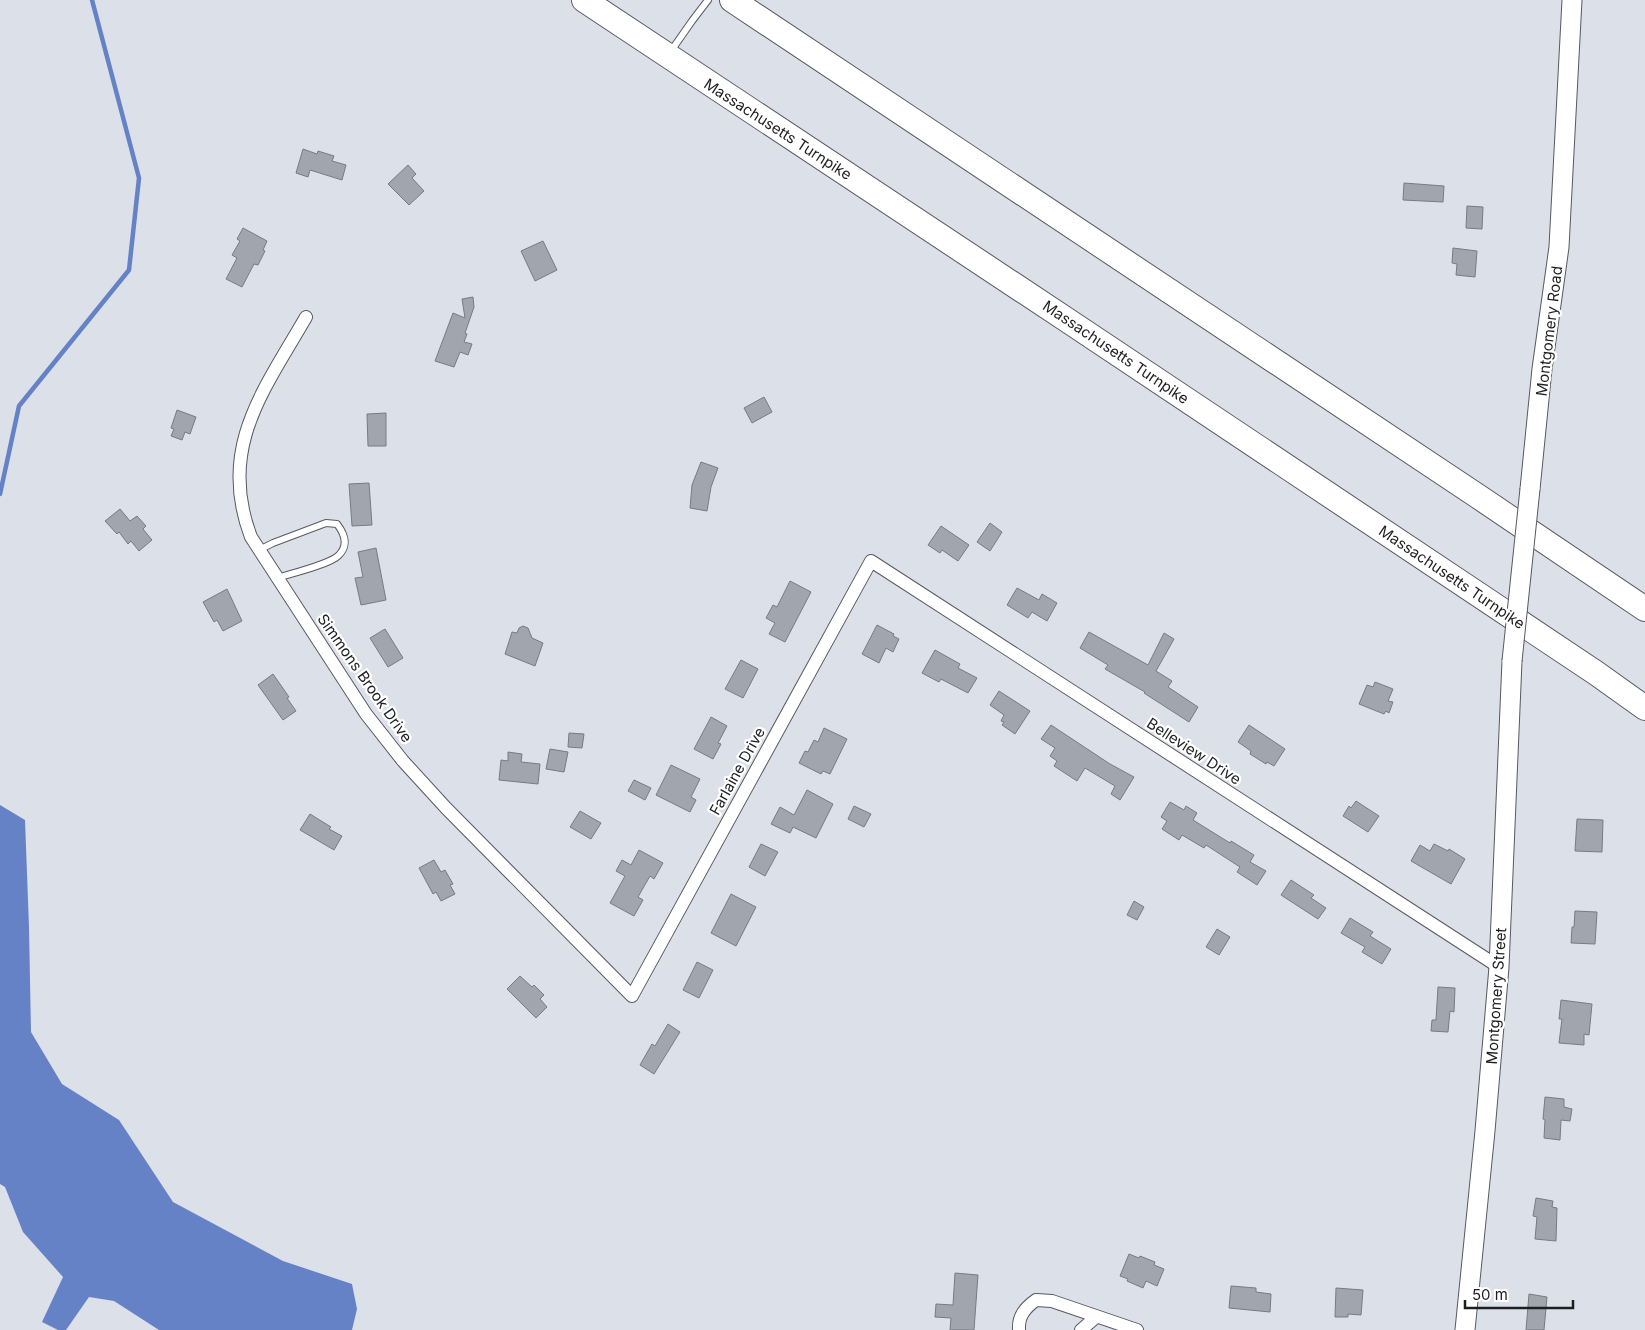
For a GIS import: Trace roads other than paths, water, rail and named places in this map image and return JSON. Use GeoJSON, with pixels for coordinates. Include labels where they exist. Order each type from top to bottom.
{"type":"FeatureCollection","features":[{"type":"Feature","properties":{"kind":"highway","name":"Massachusetts Turnpike"},"geometry":{"type":"LineString","coordinates":[[584,0],[1278,460],[1596,673],[1645,708]]}},
{"type":"Feature","properties":{"kind":"highway"},"geometry":{"type":"LineString","coordinates":[[732,0],[916,124],[1503,512],[1645,609]]}},
{"type":"Feature","properties":{"kind":"main road","name":"Montgomery Road"},"geometry":{"type":"LineString","coordinates":[[1512,661],[1542,369],[1559,247],[1572,0]]}},
{"type":"Feature","properties":{"kind":"main road","name":"Montgomery Street"},"geometry":{"type":"LineString","coordinates":[[1465,1330],[1499,967],[1512,661]]}},
{"type":"Feature","properties":{"kind":"street","name":"Simmons Brook Drive"},"geometry":{"type":"LineString","coordinates":[[306,317],[263,392],[244,435],[240,467],[242,505],[251,538],[366,714],[403,761],[446,808],[632,996]]}},
{"type":"Feature","properties":{"kind":"street","name":"Belleview Drive"},"geometry":{"type":"LineString","coordinates":[[871,561],[1499,967]]}},
{"type":"Feature","properties":{"kind":"street","name":"Farlaine Drive"},"geometry":{"type":"LineString","coordinates":[[632,996],[871,561]]}},
{"type":"Feature","properties":{"kind":"street"},"geometry":{"type":"LineString","coordinates":[[1019,1330],[1018,1322],[1024,1309],[1036,1300],[1052,1301],[1136,1330]]}},
{"type":"Feature","properties":{"kind":"street"},"geometry":{"type":"LineString","coordinates":[[1081,1330],[1096,1317]]}},
{"type":"Feature","properties":{"kind":"lane"},"geometry":{"type":"LineString","coordinates":[[668,56],[708,0]]}},
{"type":"Feature","properties":{"kind":"lane"},"geometry":{"type":"LineString","coordinates":[[259,550],[326,523],[336,524],[344,533],[345,544],[339,556],[328,562],[277,578]]}},
{"type":"Feature","properties":{"kind":"water"},"geometry":{"type":"Polygon","coordinates":[[[0,805],[25,820],[31,1032],[62,1084],[119,1120],[173,1202],[283,1261],[352,1284],[357,1309],[352,1330],[159,1330],[114,1301],[89,1297],[66,1330],[58,1330],[42,1322],[63,1277],[23,1232],[5,1187],[0,1184],[0,805]]]}},
{"type":"Feature","properties":{"kind":"waterway"},"geometry":{"type":"LineString","coordinates":[[0,494],[19,406],[129,270],[139,178],[92,0]]}}]}
